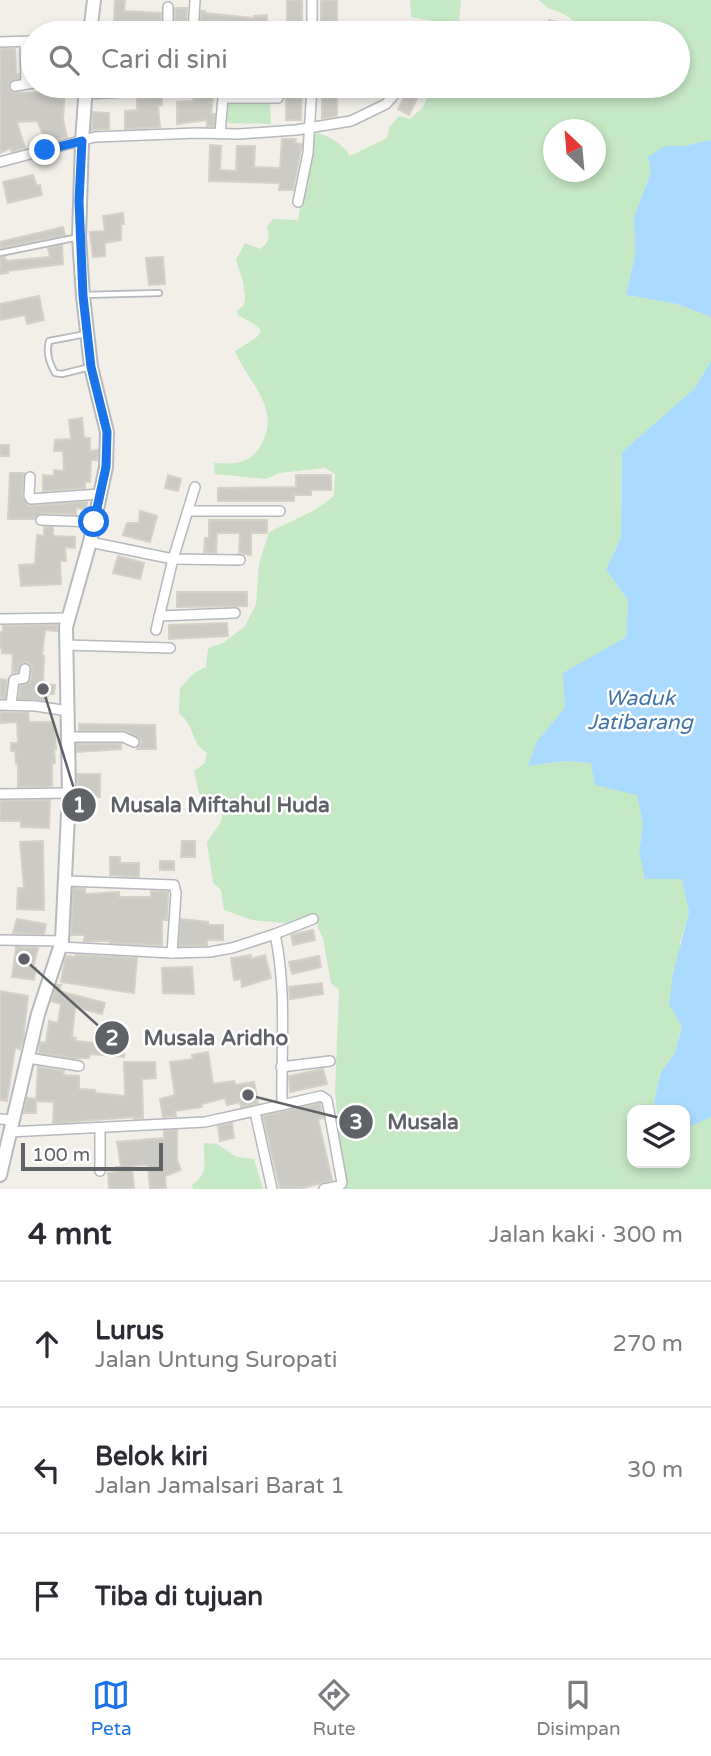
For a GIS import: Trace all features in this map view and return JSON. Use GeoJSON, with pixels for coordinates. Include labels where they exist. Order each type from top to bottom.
{"type":"FeatureCollection","features":[{"type":"Feature","properties":{"kind":"main road"},"geometry":{"type":"LineString","coordinates":[[91,21],[94,0]]}},
{"type":"Feature","properties":{"kind":"main road"},"geometry":{"type":"LineString","coordinates":[[0,1175],[7,1124],[28,1058],[38,1014],[62,944],[69,793],[65,645],[68,618],[90,542],[106,467],[107,432],[86,334],[79,237],[85,98]]}},
{"type":"Feature","properties":{"kind":"street"},"geometry":{"type":"LineString","coordinates":[[195,0],[195,21]]}},
{"type":"Feature","properties":{"kind":"street"},"geometry":{"type":"LineString","coordinates":[[312,0],[312,21]]}},
{"type":"Feature","properties":{"kind":"street"},"geometry":{"type":"LineString","coordinates":[[168,21],[169,7]]}},
{"type":"Feature","properties":{"kind":"street"},"geometry":{"type":"LineString","coordinates":[[0,42],[21,41]]}},
{"type":"Feature","properties":{"kind":"street"},"geometry":{"type":"LineString","coordinates":[[15,86],[21,85]]}},
{"type":"Feature","properties":{"kind":"street"},"geometry":{"type":"LineString","coordinates":[[220,133],[224,98]]}},
{"type":"Feature","properties":{"kind":"street"},"geometry":{"type":"LineString","coordinates":[[298,202],[308,153],[311,98]]}},
{"type":"Feature","properties":{"kind":"street"},"geometry":{"type":"LineString","coordinates":[[0,162],[94,137],[296,130],[351,121],[386,104],[391,98]]}},
{"type":"Feature","properties":{"kind":"street"},"geometry":{"type":"LineString","coordinates":[[30,477],[31,499],[100,494]]}},
{"type":"Feature","properties":{"kind":"street"},"geometry":{"type":"LineString","coordinates":[[156,630],[173,559],[195,487]]}},
{"type":"Feature","properties":{"kind":"street"},"geometry":{"type":"LineString","coordinates":[[189,511],[281,511]]}},
{"type":"Feature","properties":{"kind":"street"},"geometry":{"type":"LineString","coordinates":[[41,520],[94,522]]}},
{"type":"Feature","properties":{"kind":"street"},"geometry":{"type":"LineString","coordinates":[[90,542],[173,559],[240,560]]}},
{"type":"Feature","properties":{"kind":"street"},"geometry":{"type":"LineString","coordinates":[[159,617],[235,613]]}},
{"type":"Feature","properties":{"kind":"street"},"geometry":{"type":"LineString","coordinates":[[0,619],[68,618]]}},
{"type":"Feature","properties":{"kind":"street"},"geometry":{"type":"LineString","coordinates":[[65,645],[170,648]]}},
{"type":"Feature","properties":{"kind":"street"},"geometry":{"type":"LineString","coordinates":[[11,705],[14,680],[24,678],[25,669]]}},
{"type":"Feature","properties":{"kind":"street"},"geometry":{"type":"LineString","coordinates":[[0,705],[68,711]]}},
{"type":"Feature","properties":{"kind":"street"},"geometry":{"type":"LineString","coordinates":[[69,737],[123,737],[134,742]]}},
{"type":"Feature","properties":{"kind":"street"},"geometry":{"type":"LineString","coordinates":[[0,794],[69,793]]}},
{"type":"Feature","properties":{"kind":"street"},"geometry":{"type":"LineString","coordinates":[[67,881],[174,886],[176,892],[172,953]]}},
{"type":"Feature","properties":{"kind":"street"},"geometry":{"type":"LineString","coordinates":[[0,940],[172,953],[210,952],[232,948],[313,919]]}},
{"type":"Feature","properties":{"kind":"street"},"geometry":{"type":"LineString","coordinates":[[275,934],[283,1006],[282,1105]]}},
{"type":"Feature","properties":{"kind":"street"},"geometry":{"type":"LineString","coordinates":[[28,1058],[79,1066]]}},
{"type":"Feature","properties":{"kind":"street"},"geometry":{"type":"LineString","coordinates":[[282,1064],[330,1061]]}},
{"type":"Feature","properties":{"kind":"street"},"geometry":{"type":"LineString","coordinates":[[7,1124],[100,1129],[205,1122],[321,1096],[327,1100],[342,1183],[340,1186],[324,1189]]}},
{"type":"Feature","properties":{"kind":"street"},"geometry":{"type":"LineString","coordinates":[[255,1112],[272,1189]]}},
{"type":"Feature","properties":{"kind":"street"},"geometry":{"type":"LineString","coordinates":[[100,1129],[100,1171]]}},
{"type":"Feature","properties":{"kind":"lane"},"geometry":{"type":"LineString","coordinates":[[0,253],[79,237]]}},
{"type":"Feature","properties":{"kind":"lane"},"geometry":{"type":"LineString","coordinates":[[83,296],[159,293]]}},
{"type":"Feature","properties":{"kind":"lane"},"geometry":{"type":"LineString","coordinates":[[86,334],[50,341],[47,350],[55,373],[62,374],[91,367]]}},
{"type":"Feature","properties":{"kind":"green space"},"geometry":{"type":"Polygon","coordinates":[[[410,0],[461,0],[459,21],[433,21],[411,17],[410,0]]]}},
{"type":"Feature","properties":{"kind":"green space"},"geometry":{"type":"Polygon","coordinates":[[[539,0],[711,0],[711,140],[684,146],[665,146],[651,172],[634,217],[635,256],[626,295],[677,304],[709,316],[711,361],[695,388],[622,452],[621,537],[606,570],[628,600],[626,637],[564,673],[565,708],[537,741],[528,766],[564,761],[591,763],[619,790],[637,795],[643,824],[639,851],[682,878],[689,912],[680,943],[682,1025],[675,1053],[661,1072],[655,1105],[627,1105],[627,1168],[690,1168],[690,1127],[711,1117],[711,1189],[334,1189],[344,1186],[335,1091],[339,990],[331,983],[323,938],[318,928],[318,916],[285,923],[252,920],[224,910],[221,890],[213,883],[207,842],[221,822],[223,811],[199,793],[194,771],[205,763],[207,753],[198,744],[179,713],[180,688],[194,673],[206,667],[208,648],[223,643],[245,626],[256,604],[259,564],[269,532],[315,510],[334,496],[335,474],[325,468],[279,473],[266,479],[215,474],[214,463],[241,462],[257,452],[266,432],[268,419],[261,396],[235,351],[256,338],[261,331],[238,315],[237,311],[244,305],[245,296],[236,260],[245,243],[260,249],[267,242],[267,227],[273,219],[298,220],[301,201],[308,186],[311,151],[316,133],[336,141],[350,156],[387,138],[389,128],[399,116],[410,119],[423,107],[427,98],[690,98],[690,21],[574,21],[548,8],[539,0]]]}},
{"type":"Feature","properties":{"kind":"green space"},"geometry":{"type":"Polygon","coordinates":[[[270,101],[271,124],[227,123],[228,102],[270,101]]]}},
{"type":"Feature","properties":{"kind":"green space"},"geometry":{"type":"Polygon","coordinates":[[[204,1143],[217,1144],[237,1157],[254,1159],[263,1189],[193,1189],[192,1185],[203,1171],[204,1143]]]}},
{"type":"Feature","properties":{"kind":"water"},"geometry":{"type":"Polygon","coordinates":[[[711,140],[711,319],[677,304],[626,295],[635,256],[634,217],[651,172],[648,157],[665,146],[684,146],[711,140]]]}},
{"type":"Feature","properties":{"kind":"water","name":"Waduk Jatibarang"},"geometry":{"type":"Polygon","coordinates":[[[711,361],[711,1117],[690,1127],[690,1105],[655,1105],[654,1102],[661,1072],[675,1053],[682,1026],[669,1004],[673,974],[689,912],[682,879],[645,879],[639,851],[643,824],[637,795],[595,785],[591,763],[564,761],[528,766],[537,741],[565,708],[563,673],[626,637],[628,600],[606,570],[621,537],[622,452],[695,388],[711,361]]]}},
{"type":"Feature","properties":{"kind":"building"},"geometry":{"type":"Polygon","coordinates":[[[115,0],[125,0],[124,11],[161,13],[161,21],[114,21],[115,0]]]}},
{"type":"Feature","properties":{"kind":"building"},"geometry":{"type":"Polygon","coordinates":[[[287,0],[302,0],[302,21],[287,21],[287,0]]]}},
{"type":"Feature","properties":{"kind":"building"},"geometry":{"type":"Polygon","coordinates":[[[321,0],[337,0],[337,21],[321,21],[321,0]]]}},
{"type":"Feature","properties":{"kind":"building"},"geometry":{"type":"Polygon","coordinates":[[[175,8],[187,8],[186,21],[175,21],[175,8]]]}},
{"type":"Feature","properties":{"kind":"building"},"geometry":{"type":"Polygon","coordinates":[[[201,11],[254,18],[267,15],[267,21],[201,21],[201,11]]]}},
{"type":"Feature","properties":{"kind":"building"},"geometry":{"type":"Polygon","coordinates":[[[0,49],[15,49],[16,75],[19,74],[19,78],[9,83],[8,88],[12,92],[21,92],[21,98],[64,98],[63,120],[67,137],[37,145],[36,140],[45,138],[37,121],[17,122],[25,148],[12,152],[11,148],[0,153],[0,49]]]}},
{"type":"Feature","properties":{"kind":"building"},"geometry":{"type":"Polygon","coordinates":[[[137,98],[162,98],[162,105],[158,106],[160,127],[125,129],[125,111],[137,110],[137,98]]]}},
{"type":"Feature","properties":{"kind":"building"},"geometry":{"type":"Polygon","coordinates":[[[193,98],[213,98],[211,114],[215,114],[214,126],[207,126],[207,120],[177,124],[177,102],[193,101],[193,98]]]}},
{"type":"Feature","properties":{"kind":"building"},"geometry":{"type":"Polygon","coordinates":[[[286,98],[302,98],[301,120],[286,120],[286,98]]]}},
{"type":"Feature","properties":{"kind":"building"},"geometry":{"type":"Polygon","coordinates":[[[322,98],[337,98],[337,116],[322,118],[322,98]]]}},
{"type":"Feature","properties":{"kind":"building"},"geometry":{"type":"Polygon","coordinates":[[[404,98],[417,98],[409,115],[398,109],[404,98]]]}},
{"type":"Feature","properties":{"kind":"building"},"geometry":{"type":"Polygon","coordinates":[[[93,112],[109,113],[109,129],[92,130],[93,112]]]}},
{"type":"Feature","properties":{"kind":"building"},"geometry":{"type":"Polygon","coordinates":[[[282,139],[296,139],[295,143],[302,144],[293,190],[279,190],[280,183],[209,181],[210,145],[221,146],[220,170],[236,171],[237,146],[255,146],[254,167],[280,168],[282,139]]]}},
{"type":"Feature","properties":{"kind":"building"},"geometry":{"type":"Polygon","coordinates":[[[33,175],[37,186],[40,185],[42,195],[8,203],[3,182],[33,175]]]}},
{"type":"Feature","properties":{"kind":"building"},"geometry":{"type":"Polygon","coordinates":[[[123,213],[121,240],[105,243],[105,256],[93,257],[90,232],[105,231],[103,216],[123,213]]]}},
{"type":"Feature","properties":{"kind":"building"},"geometry":{"type":"Polygon","coordinates":[[[63,227],[65,235],[0,248],[0,242],[63,227]]]}},
{"type":"Feature","properties":{"kind":"building"},"geometry":{"type":"Polygon","coordinates":[[[62,245],[63,264],[0,274],[0,258],[5,257],[6,261],[50,257],[48,248],[62,245]]]}},
{"type":"Feature","properties":{"kind":"building"},"geometry":{"type":"Polygon","coordinates":[[[163,257],[165,284],[149,285],[146,258],[163,257]]]}},
{"type":"Feature","properties":{"kind":"building"},"geometry":{"type":"Polygon","coordinates":[[[39,296],[44,320],[27,324],[25,315],[0,320],[0,304],[39,296]]]}},
{"type":"Feature","properties":{"kind":"building"},"geometry":{"type":"Polygon","coordinates":[[[82,418],[84,438],[90,438],[90,451],[98,450],[97,460],[91,460],[90,482],[85,482],[85,488],[43,491],[43,475],[54,476],[54,470],[64,471],[63,451],[54,451],[55,440],[71,439],[69,420],[82,418]]]}},
{"type":"Feature","properties":{"kind":"building"},"geometry":{"type":"Polygon","coordinates":[[[0,445],[9,445],[9,456],[0,456],[0,445]]]}},
{"type":"Feature","properties":{"kind":"building"},"geometry":{"type":"Polygon","coordinates":[[[10,473],[24,473],[22,496],[29,506],[87,502],[86,509],[76,508],[76,514],[41,513],[34,519],[8,519],[10,473]]]}},
{"type":"Feature","properties":{"kind":"building"},"geometry":{"type":"Polygon","coordinates":[[[168,475],[181,479],[178,491],[165,488],[168,475]]]}},
{"type":"Feature","properties":{"kind":"building"},"geometry":{"type":"Polygon","coordinates":[[[296,475],[331,475],[331,490],[311,490],[311,495],[294,495],[294,501],[218,501],[218,488],[296,487],[296,475]]]}},
{"type":"Feature","properties":{"kind":"building"},"geometry":{"type":"Polygon","coordinates":[[[140,511],[157,516],[150,542],[123,535],[127,523],[139,523],[140,511]]]}},
{"type":"Feature","properties":{"kind":"building"},"geometry":{"type":"Polygon","coordinates":[[[209,520],[267,520],[267,533],[251,533],[251,555],[239,553],[240,533],[217,533],[216,553],[204,552],[205,538],[209,538],[209,520]]]}},
{"type":"Feature","properties":{"kind":"building"},"geometry":{"type":"Polygon","coordinates":[[[44,527],[53,527],[53,536],[75,537],[75,548],[65,547],[66,561],[60,561],[61,584],[21,586],[19,565],[35,564],[37,535],[44,536],[44,527]]]}},
{"type":"Feature","properties":{"kind":"building"},"geometry":{"type":"Polygon","coordinates":[[[118,556],[144,563],[140,579],[113,573],[118,556]]]}},
{"type":"Feature","properties":{"kind":"building"},"geometry":{"type":"Polygon","coordinates":[[[177,592],[247,592],[247,606],[177,607],[177,592]]]}},
{"type":"Feature","properties":{"kind":"building"},"geometry":{"type":"Polygon","coordinates":[[[227,623],[228,636],[169,639],[169,625],[227,623]]]}},
{"type":"Feature","properties":{"kind":"building"},"geometry":{"type":"Polygon","coordinates":[[[57,625],[57,631],[45,630],[42,656],[43,684],[55,685],[54,694],[48,694],[47,701],[19,699],[20,686],[31,680],[32,667],[23,662],[19,665],[18,672],[12,673],[13,654],[2,653],[0,648],[0,632],[3,632],[3,626],[57,625]]]}},
{"type":"Feature","properties":{"kind":"building"},"geometry":{"type":"Polygon","coordinates":[[[0,679],[7,680],[5,698],[0,698],[0,679]]]}},
{"type":"Feature","properties":{"kind":"building"},"geometry":{"type":"Polygon","coordinates":[[[0,712],[28,713],[29,722],[54,722],[56,749],[55,763],[52,763],[52,786],[18,787],[18,764],[15,751],[11,751],[11,743],[18,743],[17,722],[0,723],[0,712]]]}},
{"type":"Feature","properties":{"kind":"building"},"geometry":{"type":"Polygon","coordinates":[[[79,724],[155,725],[156,749],[137,749],[141,744],[140,739],[125,730],[79,730],[79,724]]]}},
{"type":"Feature","properties":{"kind":"building"},"geometry":{"type":"Polygon","coordinates":[[[77,744],[121,744],[121,749],[77,752],[77,744]]]}},
{"type":"Feature","properties":{"kind":"building"},"geometry":{"type":"Polygon","coordinates":[[[77,774],[100,774],[100,797],[78,797],[77,774]]]}},
{"type":"Feature","properties":{"kind":"building"},"geometry":{"type":"Polygon","coordinates":[[[50,800],[49,828],[21,827],[21,821],[0,821],[0,801],[50,800]]]}},
{"type":"Feature","properties":{"kind":"building"},"geometry":{"type":"Polygon","coordinates":[[[43,841],[44,910],[17,909],[18,888],[24,888],[20,842],[43,841]]]}},
{"type":"Feature","properties":{"kind":"building"},"geometry":{"type":"Polygon","coordinates":[[[182,841],[195,841],[195,857],[181,857],[182,841]]]}},
{"type":"Feature","properties":{"kind":"building"},"geometry":{"type":"Polygon","coordinates":[[[110,857],[120,857],[120,863],[139,863],[139,877],[110,875],[110,857]]]}},
{"type":"Feature","properties":{"kind":"building"},"geometry":{"type":"Polygon","coordinates":[[[160,861],[174,861],[174,870],[160,870],[160,861]]]}},
{"type":"Feature","properties":{"kind":"building"},"geometry":{"type":"Polygon","coordinates":[[[73,888],[85,889],[85,894],[119,892],[119,897],[151,897],[151,891],[168,892],[167,920],[162,920],[162,945],[84,941],[85,935],[71,935],[73,888]]]}},
{"type":"Feature","properties":{"kind":"building"},"geometry":{"type":"Polygon","coordinates":[[[17,919],[46,924],[44,934],[13,933],[17,919]]]}},
{"type":"Feature","properties":{"kind":"building"},"geometry":{"type":"Polygon","coordinates":[[[181,919],[208,922],[208,925],[223,925],[223,940],[207,940],[207,945],[179,946],[181,919]]]}},
{"type":"Feature","properties":{"kind":"building"},"geometry":{"type":"Polygon","coordinates":[[[313,930],[315,940],[293,945],[291,935],[313,930]]]}},
{"type":"Feature","properties":{"kind":"building"},"geometry":{"type":"Polygon","coordinates":[[[16,947],[38,948],[33,968],[36,968],[34,980],[12,977],[16,947]]]}},
{"type":"Feature","properties":{"kind":"building"},"geometry":{"type":"Polygon","coordinates":[[[251,955],[251,959],[265,955],[271,978],[242,987],[241,979],[234,980],[231,958],[251,955]]]}},
{"type":"Feature","properties":{"kind":"building"},"geometry":{"type":"Polygon","coordinates":[[[66,956],[137,958],[134,993],[61,982],[66,956]]]}},
{"type":"Feature","properties":{"kind":"building"},"geometry":{"type":"Polygon","coordinates":[[[319,956],[321,967],[292,974],[289,962],[319,956]]]}},
{"type":"Feature","properties":{"kind":"building"},"geometry":{"type":"Polygon","coordinates":[[[192,967],[194,994],[163,993],[162,968],[192,967]]]}},
{"type":"Feature","properties":{"kind":"building"},"geometry":{"type":"Polygon","coordinates":[[[322,983],[323,994],[290,999],[289,987],[322,983]]]}},
{"type":"Feature","properties":{"kind":"building"},"geometry":{"type":"Polygon","coordinates":[[[57,985],[61,985],[59,991],[105,1003],[102,1014],[75,1007],[72,1037],[76,1038],[75,1041],[125,1046],[124,1057],[90,1054],[89,1058],[71,1058],[39,1053],[40,1042],[46,1043],[49,1021],[58,1023],[61,1004],[51,1001],[57,985]]]}},
{"type":"Feature","properties":{"kind":"building"},"geometry":{"type":"Polygon","coordinates":[[[0,991],[28,996],[23,1039],[20,1049],[15,1048],[7,1101],[0,1100],[0,991]]]}},
{"type":"Feature","properties":{"kind":"building"},"geometry":{"type":"Polygon","coordinates":[[[208,1052],[213,1084],[254,1082],[258,1103],[241,1107],[240,1102],[227,1105],[225,1098],[202,1104],[202,1107],[175,1111],[176,1116],[163,1117],[160,1099],[175,1095],[170,1062],[193,1059],[192,1055],[208,1052]]]}},
{"type":"Feature","properties":{"kind":"building"},"geometry":{"type":"Polygon","coordinates":[[[124,1062],[155,1062],[156,1078],[142,1079],[143,1118],[53,1123],[54,1102],[36,1101],[38,1067],[64,1071],[63,1075],[79,1076],[79,1089],[125,1096],[124,1062]]]}},
{"type":"Feature","properties":{"kind":"building"},"geometry":{"type":"Polygon","coordinates":[[[323,1069],[327,1084],[290,1092],[289,1076],[323,1069]]]}},
{"type":"Feature","properties":{"kind":"building"},"geometry":{"type":"Polygon","coordinates":[[[27,1098],[36,1099],[36,1113],[24,1113],[27,1098]]]}},
{"type":"Feature","properties":{"kind":"building"},"geometry":{"type":"Polygon","coordinates":[[[320,1103],[323,1118],[318,1119],[332,1180],[300,1189],[280,1189],[263,1116],[320,1103]]]}},
{"type":"Feature","properties":{"kind":"building"},"geometry":{"type":"Polygon","coordinates":[[[232,1123],[234,1138],[220,1141],[218,1126],[232,1123]]]}},
{"type":"Feature","properties":{"kind":"building"},"geometry":{"type":"Polygon","coordinates":[[[177,1130],[177,1160],[181,1170],[165,1176],[166,1189],[150,1189],[148,1165],[132,1166],[134,1189],[109,1189],[108,1173],[117,1172],[116,1167],[121,1167],[117,1142],[164,1138],[164,1131],[177,1130]]]}},
{"type":"Feature","properties":{"kind":"place","name":"Musala Miftahul Huda"},"geometry":{"type":"Point","coordinates":[43,689]}},
{"type":"Feature","properties":{"kind":"place","name":"Musala Aridho"},"geometry":{"type":"Point","coordinates":[24,959]}},
{"type":"Feature","properties":{"kind":"place","name":"Musala"},"geometry":{"type":"Point","coordinates":[248,1095]}},
{"type":"Feature","properties":{"kind":"route"},"geometry":{"type":"LineString","coordinates":[[45,150],[82,141],[79,237],[86,334],[107,432],[106,467],[94,522]]}}]}
